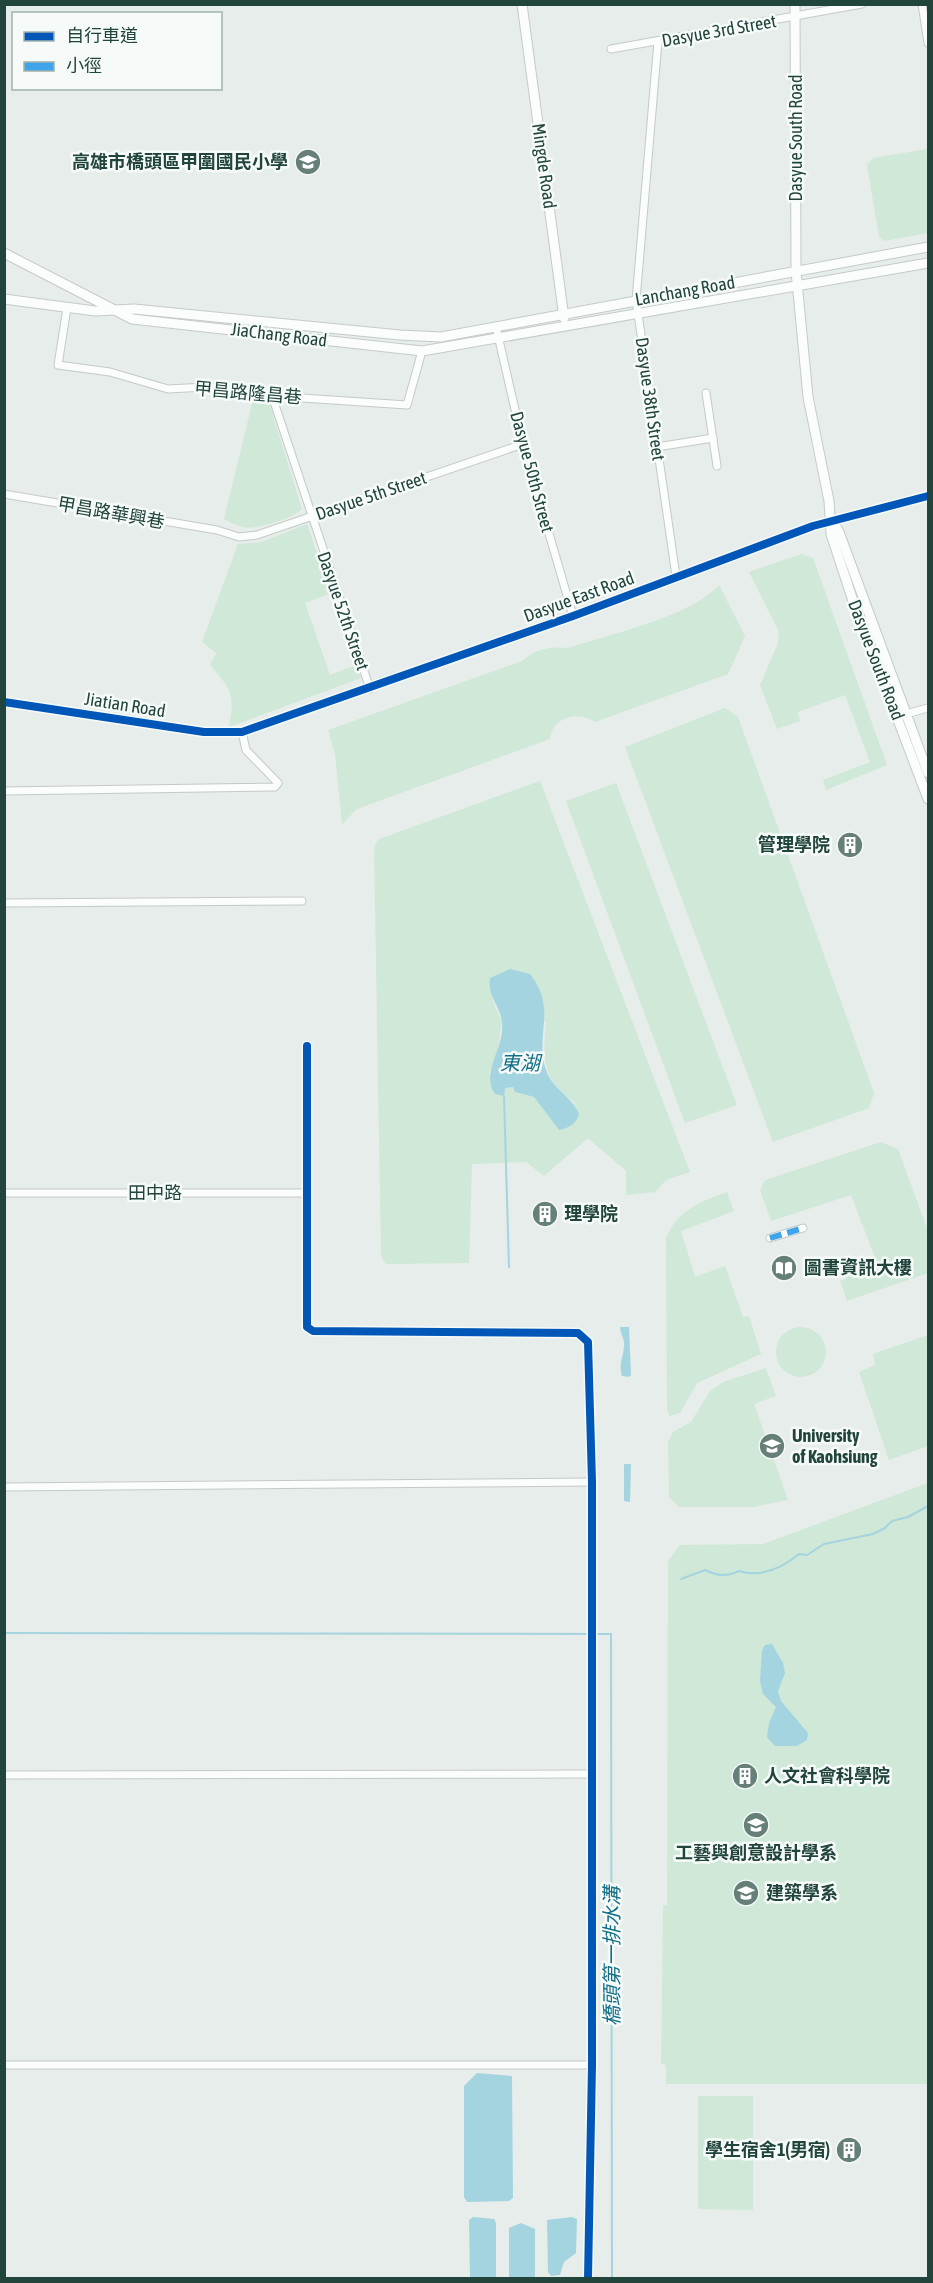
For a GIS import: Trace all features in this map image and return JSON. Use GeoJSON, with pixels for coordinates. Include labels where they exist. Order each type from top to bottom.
{"type":"FeatureCollection","features":[{"type":"Feature","properties":{"kind":"street","name":"Mingde Road"},"geometry":{"type":"LineString","coordinates":[[522,4],[566,327]]}},
{"type":"Feature","properties":{"kind":"street","name":"Dasyue South Road"},"geometry":{"type":"LineString","coordinates":[[795,4],[797,286],[808,397],[832,520],[831,534],[850,592],[901,715],[928,773]]}},
{"type":"Feature","properties":{"kind":"street","name":"Dasyue 3rd Street"},"geometry":{"type":"LineString","coordinates":[[611,49],[795,18],[862,4]]}},
{"type":"Feature","properties":{"kind":"street"},"geometry":{"type":"LineString","coordinates":[[922,4],[928,43]]}},
{"type":"Feature","properties":{"kind":"street","name":"Dasyue 38th Street"},"geometry":{"type":"LineString","coordinates":[[658,41],[636,300],[676,576]]}},
{"type":"Feature","properties":{"kind":"street","name":"Lanchang Road"},"geometry":{"type":"LineString","coordinates":[[114,311],[134,309],[400,336],[441,337],[928,247]]}},
{"type":"Feature","properties":{"kind":"street"},"geometry":{"type":"LineString","coordinates":[[4,253],[98,300],[114,311]]}},
{"type":"Feature","properties":{"kind":"street","name":"Lanchang Road"},"geometry":{"type":"LineString","coordinates":[[444,349],[928,263]]}},
{"type":"Feature","properties":{"kind":"street"},"geometry":{"type":"LineString","coordinates":[[4,299],[67,308],[114,311]]}},
{"type":"Feature","properties":{"kind":"street","name":"甲昌路隆昌巷"},"geometry":{"type":"LineString","coordinates":[[67,308],[58,365],[110,372],[168,389],[206,387],[272,396],[407,405],[422,351]]}},
{"type":"Feature","properties":{"kind":"street","name":"JiaChang Road"},"geometry":{"type":"LineString","coordinates":[[114,311],[132,319],[422,351],[444,349]]}},
{"type":"Feature","properties":{"kind":"street","name":"Dasyue 50th Street"},"geometry":{"type":"LineString","coordinates":[[496,327],[523,444],[573,616]]}},
{"type":"Feature","properties":{"kind":"street"},"geometry":{"type":"LineString","coordinates":[[706,393],[717,466]]}},
{"type":"Feature","properties":{"kind":"street","name":"Dasyue 52th Street"},"geometry":{"type":"LineString","coordinates":[[272,396],[370,688]]}},
{"type":"Feature","properties":{"kind":"street"},"geometry":{"type":"LineString","coordinates":[[657,447],[713,438]]}},
{"type":"Feature","properties":{"kind":"street","name":"Dasyue 5th Street"},"geometry":{"type":"LineString","coordinates":[[217,530],[239,537],[257,535],[523,444]]}},
{"type":"Feature","properties":{"kind":"street","name":"甲昌路華興巷"},"geometry":{"type":"LineString","coordinates":[[4,494],[217,530]]}},
{"type":"Feature","properties":{"kind":"street","name":"Dasyue East Road"},"geometry":{"type":"LineString","coordinates":[[242,732],[573,616],[832,520],[928,495]]}},
{"type":"Feature","properties":{"kind":"street","name":"Jiatian Road"},"geometry":{"type":"LineString","coordinates":[[4,702],[204,732],[242,732]]}},
{"type":"Feature","properties":{"kind":"street"},"geometry":{"type":"LineString","coordinates":[[901,715],[928,708]]}},
{"type":"Feature","properties":{"kind":"street","name":"Dasyue South Road"},"geometry":{"type":"LineString","coordinates":[[901,715],[928,799]]}},
{"type":"Feature","properties":{"kind":"street"},"geometry":{"type":"LineString","coordinates":[[4,791],[275,787],[278,783],[246,750],[242,732]]}},
{"type":"Feature","properties":{"kind":"street"},"geometry":{"type":"LineString","coordinates":[[4,903],[302,901]]}},
{"type":"Feature","properties":{"kind":"street"},"geometry":{"type":"LineString","coordinates":[[307,1046],[305,1322],[313,1331],[578,1333],[585,1336],[588,1342],[592,1482],[592,2065],[588,2278]]}},
{"type":"Feature","properties":{"kind":"street","name":"田中路"},"geometry":{"type":"LineString","coordinates":[[4,1194],[305,1193]]}},
{"type":"Feature","properties":{"kind":"street"},"geometry":{"type":"LineString","coordinates":[[770,1238],[803,1228]]}},
{"type":"Feature","properties":{"kind":"street"},"geometry":{"type":"LineString","coordinates":[[4,1487],[592,1482]]}},
{"type":"Feature","properties":{"kind":"street"},"geometry":{"type":"LineString","coordinates":[[4,1775],[591,1774]]}},
{"type":"Feature","properties":{"kind":"street"},"geometry":{"type":"LineString","coordinates":[[4,2065],[592,2065]]}},
{"type":"Feature","properties":{"kind":"green space"},"geometry":{"type":"Polygon","coordinates":[[[928,149],[928,233],[884,241],[879,236],[867,165],[873,158],[928,149]]]}},
{"type":"Feature","properties":{"kind":"green space"},"geometry":{"type":"Polygon","coordinates":[[[253,400],[269,403],[302,509],[274,523],[242,527],[224,519],[253,400]]]}},
{"type":"Feature","properties":{"kind":"green space"},"geometry":{"type":"Polygon","coordinates":[[[307,524],[331,593],[305,603],[330,675],[356,665],[361,678],[229,727],[232,707],[230,693],[210,665],[216,653],[202,642],[238,544],[262,542],[307,524]]]}},
{"type":"Feature","properties":{"kind":"green space"},"geometry":{"type":"Polygon","coordinates":[[[801,554],[813,558],[887,765],[826,790],[823,780],[870,762],[845,695],[798,712],[800,721],[777,729],[760,685],[778,643],[779,632],[749,572],[801,554]]]}},
{"type":"Feature","properties":{"kind":"green space"},"geometry":{"type":"Polygon","coordinates":[[[719,585],[745,636],[728,674],[595,722],[581,716],[567,718],[555,725],[550,739],[357,809],[342,824],[335,754],[328,730],[522,661],[543,649],[568,648],[670,615],[690,606],[719,585]]]}},
{"type":"Feature","properties":{"kind":"green space"},"geometry":{"type":"Polygon","coordinates":[[[725,708],[738,717],[874,1093],[869,1108],[773,1142],[625,747],[725,708]]]}},
{"type":"Feature","properties":{"kind":"green space"},"geometry":{"type":"Polygon","coordinates":[[[540,781],[690,1172],[666,1180],[655,1192],[626,1195],[626,1171],[588,1138],[544,1176],[526,1162],[472,1164],[469,1263],[386,1264],[381,1256],[374,847],[379,839],[540,781]],[[492,999],[502,1022],[496,1060],[489,1073],[505,1088],[513,1087],[515,1092],[534,1097],[559,1130],[575,1103],[550,1077],[544,1048],[546,1022],[492,999]]]}},
{"type":"Feature","properties":{"kind":"green space"},"geometry":{"type":"Polygon","coordinates":[[[616,783],[737,1105],[685,1123],[566,801],[616,783]]]}},
{"type":"Feature","properties":{"kind":"green space"},"geometry":{"type":"Polygon","coordinates":[[[881,1142],[898,1149],[928,1231],[928,1273],[847,1301],[840,1281],[846,1279],[845,1275],[877,1263],[851,1195],[771,1221],[760,1190],[765,1180],[881,1142]]]}},
{"type":"Feature","properties":{"kind":"green space"},"geometry":{"type":"Polygon","coordinates":[[[727,1192],[734,1211],[681,1231],[695,1277],[725,1266],[743,1317],[749,1316],[761,1354],[697,1383],[680,1413],[669,1416],[667,1408],[666,1239],[676,1221],[690,1208],[727,1192]]]}},
{"type":"Feature","properties":{"kind":"green space"},"geometry":{"type":"Polygon","coordinates":[[[801,1327],[819,1334],[826,1352],[819,1370],[801,1377],[783,1370],[776,1352],[783,1334],[801,1327]]]}},
{"type":"Feature","properties":{"kind":"green space"},"geometry":{"type":"Polygon","coordinates":[[[928,1335],[928,1446],[889,1460],[859,1372],[875,1365],[873,1354],[928,1335]]]}},
{"type":"Feature","properties":{"kind":"green space"},"geometry":{"type":"Polygon","coordinates":[[[766,1368],[776,1396],[754,1404],[788,1500],[754,1507],[679,1507],[669,1497],[668,1442],[673,1432],[691,1422],[710,1391],[723,1382],[766,1368]]]}},
{"type":"Feature","properties":{"kind":"green space"},"geometry":{"type":"Polygon","coordinates":[[[928,1483],[928,2084],[666,2084],[666,2065],[661,2064],[663,1905],[667,1905],[668,1561],[680,1545],[763,1544],[928,1483]]]}},
{"type":"Feature","properties":{"kind":"green space"},"geometry":{"type":"Polygon","coordinates":[[[698,2096],[753,2096],[753,2210],[698,2209],[698,2096]]]}},
{"type":"Feature","properties":{"kind":"water","name":"東湖"},"geometry":{"type":"Polygon","coordinates":[[[510,969],[530,974],[543,999],[542,1045],[546,1070],[549,1077],[572,1102],[579,1114],[574,1123],[566,1128],[559,1130],[534,1097],[515,1092],[513,1087],[505,1088],[504,1096],[495,1094],[491,1086],[491,1068],[500,1042],[502,1023],[490,991],[490,978],[510,969]]]}},
{"type":"Feature","properties":{"kind":"water"},"geometry":{"type":"Polygon","coordinates":[[[620,1327],[629,1327],[631,1375],[629,1377],[622,1376],[621,1371],[624,1342],[620,1327]]]}},
{"type":"Feature","properties":{"kind":"water"},"geometry":{"type":"Polygon","coordinates":[[[624,1464],[631,1464],[630,1502],[624,1501],[624,1464]]]}},
{"type":"Feature","properties":{"kind":"water"},"geometry":{"type":"Polygon","coordinates":[[[772,1644],[783,1663],[785,1673],[778,1691],[781,1701],[808,1733],[807,1740],[797,1746],[775,1746],[767,1737],[769,1723],[776,1707],[763,1694],[760,1681],[762,1651],[765,1645],[772,1644]]]}},
{"type":"Feature","properties":{"kind":"water"},"geometry":{"type":"Polygon","coordinates":[[[477,2073],[512,2076],[513,2198],[509,2201],[467,2202],[464,2197],[464,2086],[477,2073]]]}},
{"type":"Feature","properties":{"kind":"water"},"geometry":{"type":"Polygon","coordinates":[[[473,2217],[494,2219],[496,2223],[496,2278],[470,2278],[469,2220],[473,2217]]]}},
{"type":"Feature","properties":{"kind":"water"},"geometry":{"type":"Polygon","coordinates":[[[572,2217],[577,2219],[576,2253],[564,2262],[560,2275],[551,2276],[548,2272],[547,2220],[572,2217]]]}},
{"type":"Feature","properties":{"kind":"water"},"geometry":{"type":"Polygon","coordinates":[[[521,2223],[535,2229],[535,2278],[509,2278],[509,2228],[521,2223]]]}},
{"type":"Feature","properties":{"kind":"waterway"},"geometry":{"type":"LineString","coordinates":[[504,1096],[509,1267]]}},
{"type":"Feature","properties":{"kind":"waterway"},"geometry":{"type":"LineString","coordinates":[[681,1579],[705,1570],[722,1575],[739,1571],[756,1573],[771,1570],[786,1564],[799,1554],[807,1555],[824,1544],[873,1534],[885,1528],[892,1521],[908,1517],[928,1506]]}},
{"type":"Feature","properties":{"kind":"waterway","name":"橋頭第一排水溝"},"geometry":{"type":"LineString","coordinates":[[4,1633],[611,1634],[612,2278]]}},
{"type":"Feature","properties":{"kind":"marked path"},"geometry":{"type":"LineString","coordinates":[[770,1238],[803,1228]]}},
{"type":"Feature","properties":{"kind":"cycle path"},"geometry":{"type":"LineString","coordinates":[[4,702],[204,732],[242,732],[573,616],[813,526],[928,496]]}},
{"type":"Feature","properties":{"kind":"cycle path"},"geometry":{"type":"LineString","coordinates":[[307,1046],[307,1327],[313,1331],[578,1333],[588,1342],[592,1482],[592,2065],[588,2278]]}},
{"type":"Feature","properties":{"kind":"place","name":"高雄市橋頭區甲圍國民小學"},"geometry":{"type":"Point","coordinates":[308,162]}},
{"type":"Feature","properties":{"kind":"place","name":"管理學院"},"geometry":{"type":"Point","coordinates":[850,845]}},
{"type":"Feature","properties":{"kind":"place","name":"理學院"},"geometry":{"type":"Point","coordinates":[545,1214]}},
{"type":"Feature","properties":{"kind":"place","name":"圖書資訊大樓"},"geometry":{"type":"Point","coordinates":[784,1268]}},
{"type":"Feature","properties":{"kind":"place","name":"University of Kaohsiung"},"geometry":{"type":"Point","coordinates":[772,1446]}},
{"type":"Feature","properties":{"kind":"place","name":"人文社會科學院"},"geometry":{"type":"Point","coordinates":[745,1776]}},
{"type":"Feature","properties":{"kind":"place","name":"工藝與創意設計學系"},"geometry":{"type":"Point","coordinates":[756,1825]}},
{"type":"Feature","properties":{"kind":"place","name":"建築學系"},"geometry":{"type":"Point","coordinates":[746,1893]}},
{"type":"Feature","properties":{"kind":"place","name":"學生宿舍1(男宿)"},"geometry":{"type":"Point","coordinates":[849,2150]}}]}
